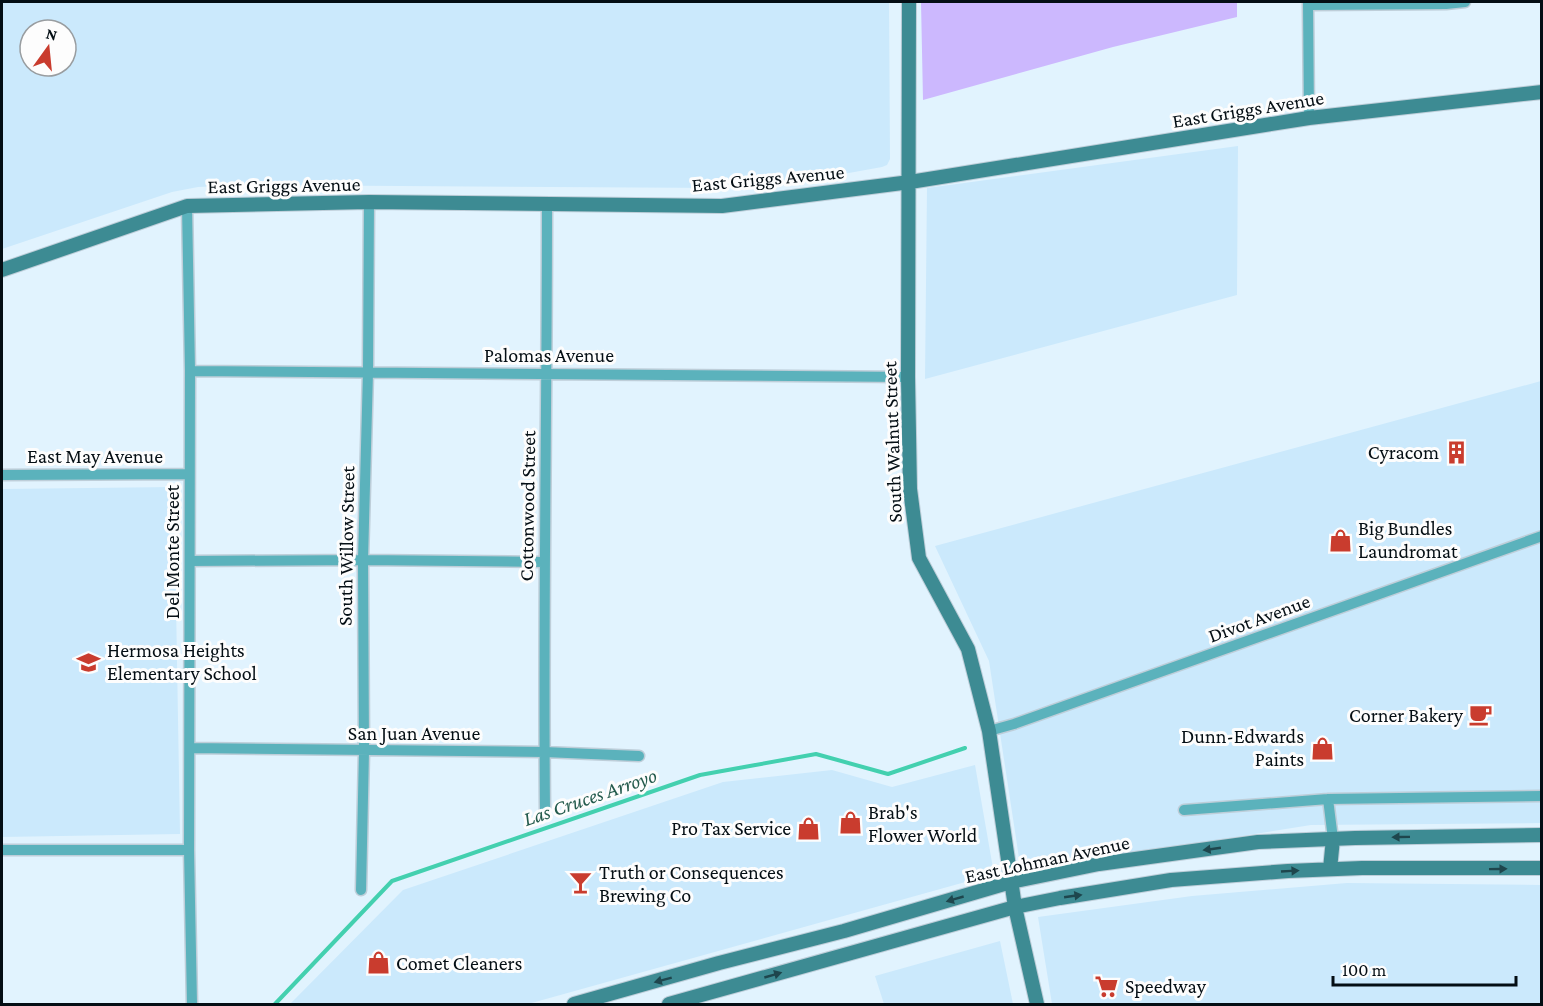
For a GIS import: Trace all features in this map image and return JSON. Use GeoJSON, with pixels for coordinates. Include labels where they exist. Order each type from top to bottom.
{"type":"FeatureCollection","features":[{"type":"Feature","properties":{"kind":"street","name":"South Walnut Street"},"geometry":{"type":"LineString","coordinates":[[909,2],[910,489],[919,558],[968,649],[989,731],[1011,882],[1036,1005]]}},
{"type":"Feature","properties":{"kind":"street"},"geometry":{"type":"LineString","coordinates":[[1310,118],[1308,3],[1465,2]]}},
{"type":"Feature","properties":{"kind":"street","name":"East Griggs Avenue"},"geometry":{"type":"LineString","coordinates":[[2,270],[187,207],[369,202],[722,206],[910,182],[1310,118],[1542,92]]}},
{"type":"Feature","properties":{"kind":"street","name":"South Willow Street"},"geometry":{"type":"LineString","coordinates":[[362,890],[363,560],[368,372],[369,202]]}},
{"type":"Feature","properties":{"kind":"street","name":"Cottonwood Street"},"geometry":{"type":"LineString","coordinates":[[545,810],[544,562],[547,203]]}},
{"type":"Feature","properties":{"kind":"street","name":"Del Monte Street"},"geometry":{"type":"LineString","coordinates":[[187,207],[190,371],[189,850],[192,1005]]}},
{"type":"Feature","properties":{"kind":"street","name":"Palomas Avenue"},"geometry":{"type":"LineString","coordinates":[[190,371],[908,377]]}},
{"type":"Feature","properties":{"kind":"street","name":"East May Avenue"},"geometry":{"type":"LineString","coordinates":[[2,475],[189,474]]}},
{"type":"Feature","properties":{"kind":"street","name":"Divot Avenue"},"geometry":{"type":"LineString","coordinates":[[989,731],[1024,721],[1542,536]]}},
{"type":"Feature","properties":{"kind":"street"},"geometry":{"type":"LineString","coordinates":[[190,561],[544,562]]}},
{"type":"Feature","properties":{"kind":"street","name":"San Juan Avenue"},"geometry":{"type":"LineString","coordinates":[[190,748],[363,752],[544,752],[639,756]]}},
{"type":"Feature","properties":{"kind":"street"},"geometry":{"type":"LineString","coordinates":[[1184,810],[1328,799],[1542,796]]}},
{"type":"Feature","properties":{"kind":"street"},"geometry":{"type":"LineString","coordinates":[[1328,799],[1333,839],[1330,869]]}},
{"type":"Feature","properties":{"kind":"street","name":"East Lohman Avenue"},"geometry":{"type":"LineString","coordinates":[[574,1005],[719,963],[844,931],[1011,882],[1087,866],[1258,842],[1542,835]]}},
{"type":"Feature","properties":{"kind":"street"},"geometry":{"type":"LineString","coordinates":[[2,850],[189,850]]}},
{"type":"Feature","properties":{"kind":"street"},"geometry":{"type":"LineString","coordinates":[[1165,855],[1171,880]]}},
{"type":"Feature","properties":{"kind":"street","name":"East Lohman Avenue"},"geometry":{"type":"LineString","coordinates":[[669,1005],[1016,908],[1060,898],[1171,880],[1330,869],[1542,868]]}},
{"type":"Feature","properties":{"kind":"shaded area"},"geometry":{"type":"Polygon","coordinates":[[[2,2],[889,2],[890,159],[887,165],[882,167],[799,182],[723,188],[247,185],[198,187],[172,192],[2,249],[2,2]]]}},
{"type":"Feature","properties":{"kind":"shaded area"},"geometry":{"type":"Polygon","coordinates":[[[921,2],[1237,2],[1237,17],[1113,47],[923,100],[921,2]]]}},
{"type":"Feature","properties":{"kind":"shaded area"},"geometry":{"type":"Polygon","coordinates":[[[1238,146],[1237,295],[925,379],[927,188],[1238,146]]]}},
{"type":"Feature","properties":{"kind":"shaded area"},"geometry":{"type":"Polygon","coordinates":[[[1541,381],[1541,823],[1311,825],[1021,871],[989,661],[935,546],[1541,381]]]}},
{"type":"Feature","properties":{"kind":"shaded area","name":"Hermosa Heights Elementary School"},"geometry":{"type":"Polygon","coordinates":[[[174,487],[180,834],[2,837],[2,489],[174,487]]]}},
{"type":"Feature","properties":{"kind":"shaded area"},"geometry":{"type":"Polygon","coordinates":[[[975,765],[994,874],[528,1004],[290,1004],[403,890],[723,782],[832,770],[892,787],[975,765]]]}},
{"type":"Feature","properties":{"kind":"shaded area"},"geometry":{"type":"Polygon","coordinates":[[[1347,883],[1541,885],[1541,1004],[1052,1004],[1038,917],[1192,896],[1347,883]]]}},
{"type":"Feature","properties":{"kind":"shaded area"},"geometry":{"type":"Polygon","coordinates":[[[1000,941],[1013,1004],[884,1004],[875,976],[1000,941]]]}},
{"type":"Feature","properties":{"kind":"waterway","name":"Las Cruces Arroyo"},"geometry":{"type":"LineString","coordinates":[[275,1004],[392,881],[700,775],[816,754],[888,774],[965,748]]}},
{"type":"Feature","properties":{"kind":"place","name":"Cyracom"},"geometry":{"type":"Point","coordinates":[1457,452]}},
{"type":"Feature","properties":{"kind":"place","name":"Big Bundles Laundromat"},"geometry":{"type":"Point","coordinates":[1340,540]}},
{"type":"Feature","properties":{"kind":"place","name":"Hermosa Heights Elementary School"},"geometry":{"type":"Point","coordinates":[89,662]}},
{"type":"Feature","properties":{"kind":"place","name":"Corner Bakery"},"geometry":{"type":"Point","coordinates":[1481,715]}},
{"type":"Feature","properties":{"kind":"place","name":"Dunn-Edwards Paints"},"geometry":{"type":"Point","coordinates":[1322,748]}},
{"type":"Feature","properties":{"kind":"place","name":"Brab's Flower World"},"geometry":{"type":"Point","coordinates":[850,823]}},
{"type":"Feature","properties":{"kind":"place","name":"Pro Tax Service"},"geometry":{"type":"Point","coordinates":[809,828]}},
{"type":"Feature","properties":{"kind":"place","name":"Truth or Consequences Brewing Co"},"geometry":{"type":"Point","coordinates":[581,883]}},
{"type":"Feature","properties":{"kind":"place","name":"Comet Cleaners"},"geometry":{"type":"Point","coordinates":[378,963]}},
{"type":"Feature","properties":{"kind":"place","name":"Speedway"},"geometry":{"type":"Point","coordinates":[1107,986]}}]}
